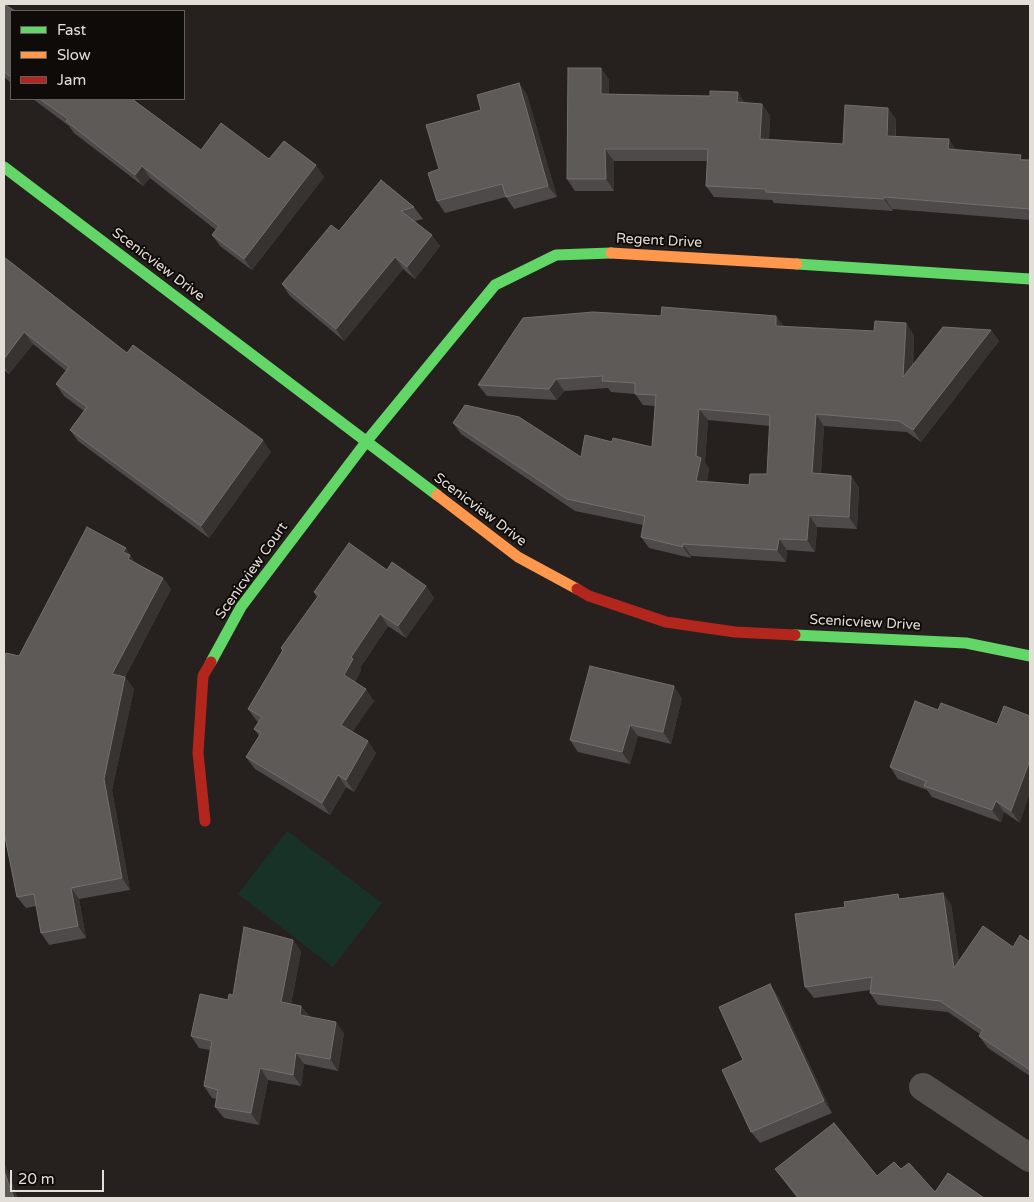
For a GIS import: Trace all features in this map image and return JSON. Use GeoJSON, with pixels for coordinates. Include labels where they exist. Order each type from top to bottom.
{"type":"FeatureCollection","features":[{"type":"Feature","properties":{"kind":"street","name":"Scenicview Drive"},"geometry":{"type":"LineString","coordinates":[[4,166],[518,557],[588,596],[666,622],[734,632],[966,643],[1030,656]]}},
{"type":"Feature","properties":{"kind":"street","name":"Regent Drive"},"geometry":{"type":"LineString","coordinates":[[366,442],[495,286],[556,256],[617,253],[1030,279]]}},
{"type":"Feature","properties":{"kind":"street","name":"Scenicview Court"},"geometry":{"type":"LineString","coordinates":[[205,821],[198,753],[203,676],[241,607],[366,442]]}},
{"type":"Feature","properties":{"kind":"street"},"geometry":{"type":"LineString","coordinates":[[923,1087],[1030,1158]]}},
{"type":"Feature","properties":{"kind":"green space"},"geometry":{"type":"Polygon","coordinates":[[[287,831],[382,903],[333,967],[238,894],[287,831]]]}},
{"type":"Feature","properties":{"kind":"building"},"geometry":{"type":"Polygon","coordinates":[[[4,4],[13,10],[10,10],[10,76],[4,72],[4,4]]]}},
{"type":"Feature","properties":{"kind":"building"},"geometry":{"type":"Polygon","coordinates":[[[568,68],[601,68],[601,94],[710,96],[710,91],[738,92],[737,102],[762,104],[760,139],[843,144],[845,105],[888,108],[887,136],[949,139],[948,149],[1021,155],[1020,160],[1030,160],[1030,209],[884,197],[884,199],[766,192],[766,189],[706,186],[708,149],[605,149],[606,179],[567,179],[568,68]]]}},
{"type":"Feature","properties":{"kind":"building"},"geometry":{"type":"Polygon","coordinates":[[[519,83],[548,186],[506,197],[502,184],[437,201],[428,173],[439,169],[426,125],[481,110],[477,95],[519,83]]]}},
{"type":"Feature","properties":{"kind":"building"},"geometry":{"type":"Polygon","coordinates":[[[41,100],[133,100],[201,150],[221,123],[269,159],[284,141],[316,165],[244,259],[212,235],[219,226],[142,166],[135,175],[66,121],[68,119],[41,100]]]}},
{"type":"Feature","properties":{"kind":"building"},"geometry":{"type":"Polygon","coordinates":[[[381,180],[414,207],[401,211],[432,235],[407,267],[395,257],[336,329],[282,284],[331,225],[339,231],[381,180]]]}},
{"type":"Feature","properties":{"kind":"building"},"geometry":{"type":"Polygon","coordinates":[[[4,257],[127,353],[133,345],[263,440],[201,526],[70,430],[87,407],[56,384],[69,367],[24,332],[4,359],[4,257]]]}},
{"type":"Feature","properties":{"kind":"building"},"geometry":{"type":"Polygon","coordinates":[[[662,307],[776,316],[776,326],[874,331],[875,321],[906,323],[903,377],[943,327],[991,330],[913,430],[899,421],[816,414],[812,473],[851,476],[849,517],[809,515],[807,540],[779,539],[777,550],[683,544],[683,547],[641,537],[645,516],[567,499],[453,423],[465,405],[519,417],[581,457],[585,435],[612,442],[613,438],[652,447],[656,395],[635,394],[635,383],[602,381],[603,376],[556,379],[549,389],[478,385],[523,318],[593,312],[661,316],[662,307]],[[699,409],[696,456],[701,458],[696,481],[749,485],[750,474],[767,474],[770,415],[699,409]]]}},
{"type":"Feature","properties":{"kind":"building"},"geometry":{"type":"Polygon","coordinates":[[[87,527],[126,548],[123,552],[130,555],[128,559],[163,578],[112,674],[125,677],[104,779],[122,878],[71,888],[78,926],[41,933],[34,894],[17,897],[4,832],[4,661],[6,653],[19,656],[87,527]]]}},
{"type":"Feature","properties":{"kind":"building"},"geometry":{"type":"Polygon","coordinates":[[[349,543],[387,570],[392,562],[426,586],[398,626],[380,614],[351,657],[353,659],[344,675],[366,689],[341,725],[368,741],[346,780],[338,775],[322,803],[246,757],[261,733],[254,729],[262,717],[248,709],[283,650],[281,648],[319,595],[314,592],[349,543]]]}},
{"type":"Feature","properties":{"kind":"building"},"geometry":{"type":"Polygon","coordinates":[[[590,666],[674,686],[663,732],[630,725],[622,752],[570,740],[590,666]]]}},
{"type":"Feature","properties":{"kind":"building"},"geometry":{"type":"Polygon","coordinates":[[[915,701],[938,710],[941,703],[997,724],[1004,706],[1030,716],[1030,760],[1011,811],[996,801],[992,810],[924,786],[926,781],[890,767],[915,701]]]}},
{"type":"Feature","properties":{"kind":"building"},"geometry":{"type":"Polygon","coordinates":[[[943,893],[954,968],[983,926],[1013,947],[1020,935],[1030,942],[1030,1070],[979,1036],[983,1030],[940,1001],[870,993],[872,977],[805,987],[795,914],[845,907],[844,902],[898,894],[899,899],[943,893]]]}},
{"type":"Feature","properties":{"kind":"building"},"geometry":{"type":"Polygon","coordinates":[[[244,927],[293,940],[281,1002],[301,1006],[300,1015],[336,1022],[330,1059],[296,1053],[293,1075],[260,1068],[251,1113],[215,1107],[218,1090],[204,1086],[212,1041],[191,1036],[200,994],[228,1000],[229,994],[233,995],[244,927]]]}},
{"type":"Feature","properties":{"kind":"building"},"geometry":{"type":"Polygon","coordinates":[[[770,984],[824,1101],[751,1132],[722,1070],[743,1060],[719,1007],[770,984]]]}},
{"type":"Feature","properties":{"kind":"building"},"geometry":{"type":"Polygon","coordinates":[[[834,1123],[877,1176],[894,1162],[901,1169],[909,1163],[935,1192],[948,1173],[984,1198],[799,1198],[775,1169],[834,1123]]]}},
{"type":"Feature","properties":{"kind":"building"},"geometry":{"type":"Polygon","coordinates":[[[4,1171],[14,1198],[4,1198],[4,1171]]]}},
{"type":"Feature","properties":{"kind":"traffic: fast"},"geometry":{"type":"LineString","coordinates":[[4,167],[437,495]]}},
{"type":"Feature","properties":{"kind":"traffic: fast"},"geometry":{"type":"LineString","coordinates":[[211,662],[241,607],[366,442],[495,285],[556,255],[611,253]]}},
{"type":"Feature","properties":{"kind":"traffic: fast"},"geometry":{"type":"LineString","coordinates":[[797,264],[1030,279]]}},
{"type":"Feature","properties":{"kind":"traffic: fast"},"geometry":{"type":"LineString","coordinates":[[795,635],[966,643],[1030,656]]}},
{"type":"Feature","properties":{"kind":"traffic: slow"},"geometry":{"type":"LineString","coordinates":[[611,253],[797,264]]}},
{"type":"Feature","properties":{"kind":"traffic: slow"},"geometry":{"type":"LineString","coordinates":[[437,495],[518,557],[577,589]]}},
{"type":"Feature","properties":{"kind":"traffic: jam"},"geometry":{"type":"LineString","coordinates":[[577,589],[589,596],[666,622],[735,632],[795,635]]}},
{"type":"Feature","properties":{"kind":"traffic: jam"},"geometry":{"type":"LineString","coordinates":[[205,821],[198,753],[203,676],[211,662]]}}]}
